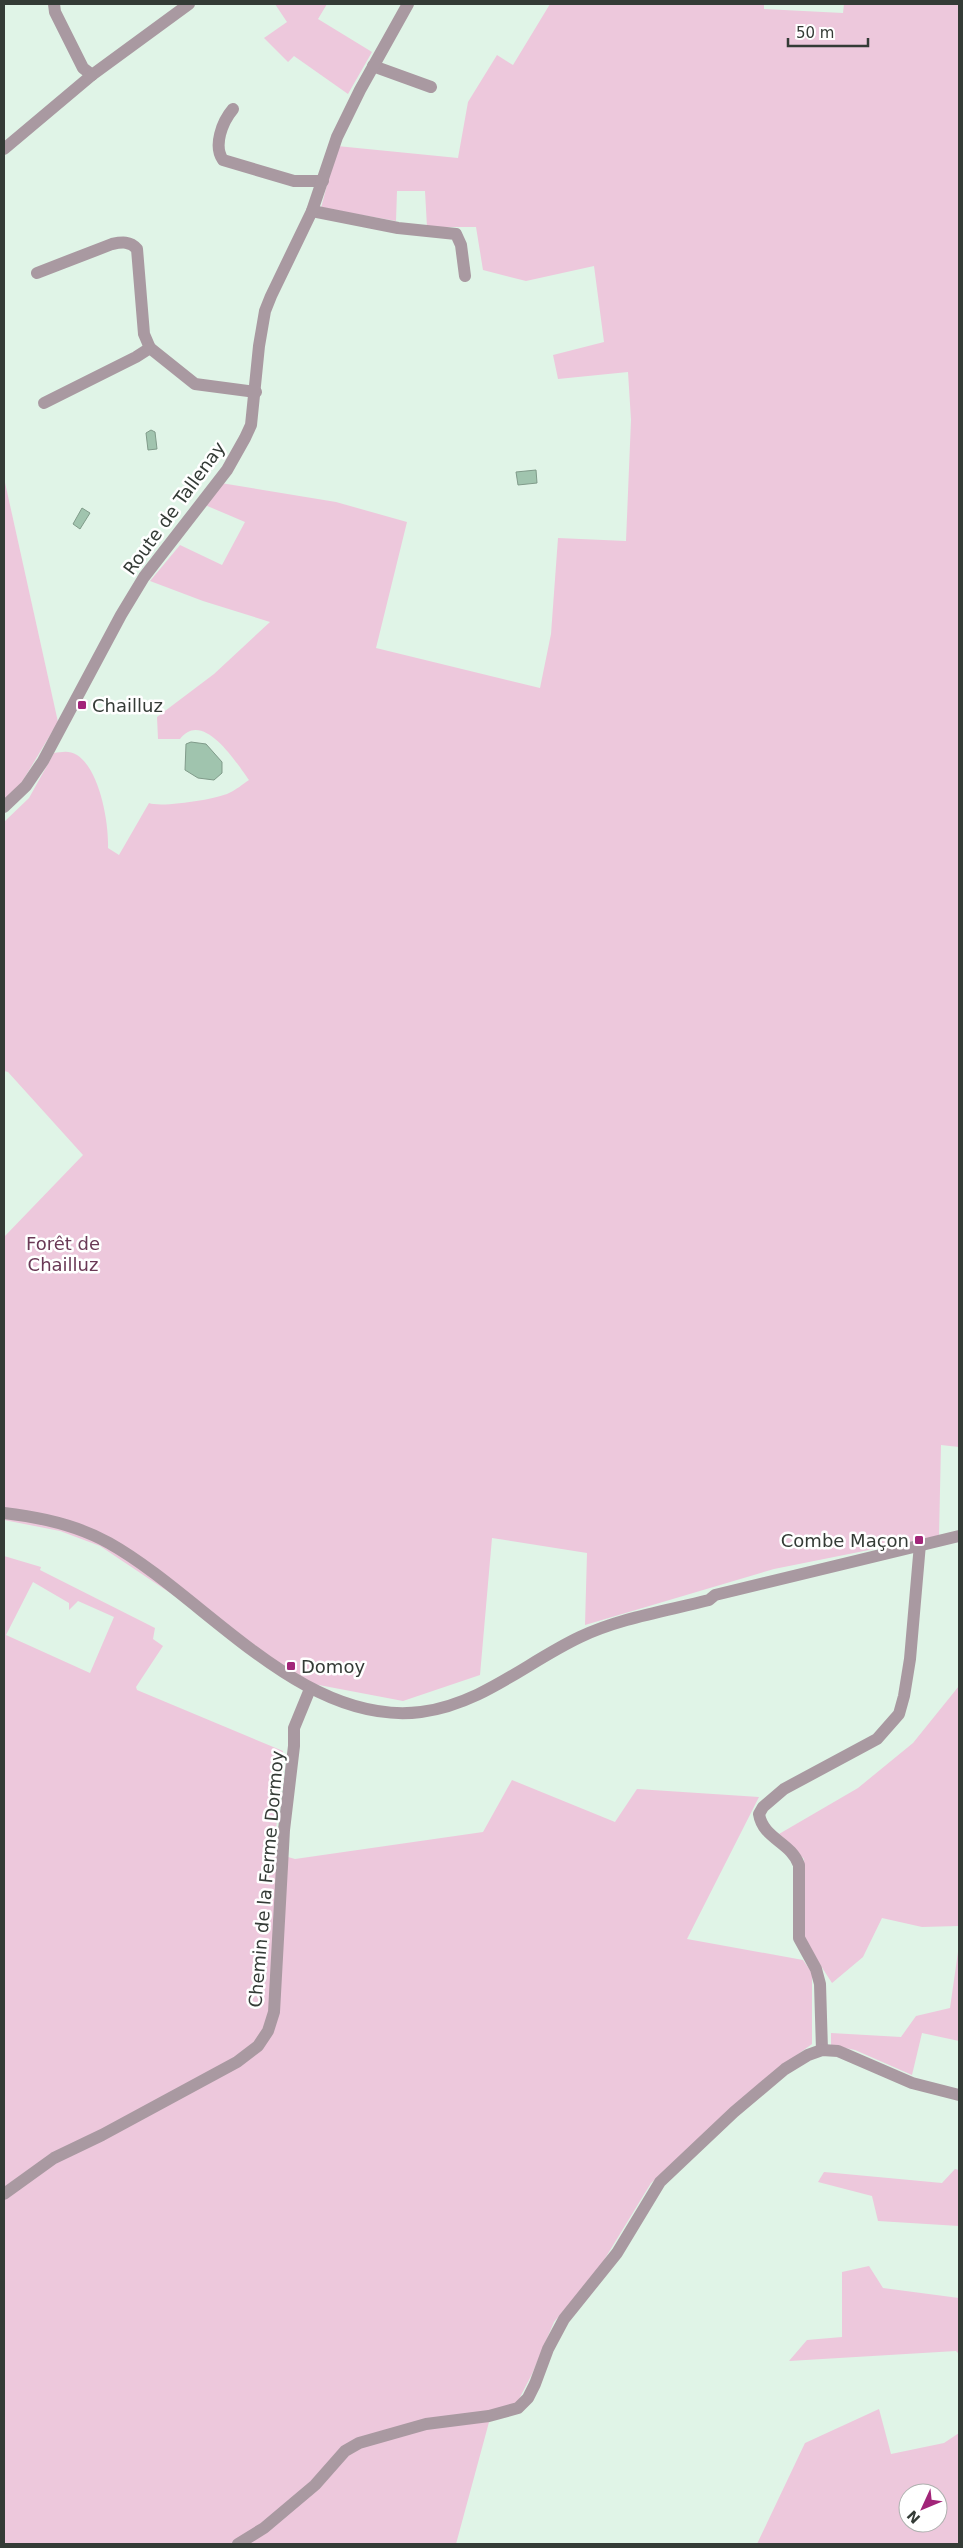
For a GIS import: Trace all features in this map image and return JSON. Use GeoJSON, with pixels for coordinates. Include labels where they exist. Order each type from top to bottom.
{"type":"FeatureCollection","features":[{"type":"Feature","properties":{"kind":"street"},"geometry":{"type":"LineString","coordinates":[[54,4],[55,12],[83,68],[92,74]]}},
{"type":"Feature","properties":{"kind":"street"},"geometry":{"type":"LineString","coordinates":[[4,149],[92,74],[189,4]]}},
{"type":"Feature","properties":{"kind":"street","name":"Route de Tallenay"},"geometry":{"type":"LineString","coordinates":[[4,806],[26,786],[56,737],[120,615],[144,577],[227,470],[251,424],[265,311],[312,211],[337,137],[373,66],[408,4]]}},
{"type":"Feature","properties":{"kind":"street"},"geometry":{"type":"LineString","coordinates":[[373,66],[431,88]]}},
{"type":"Feature","properties":{"kind":"street"},"geometry":{"type":"LineString","coordinates":[[233,109],[224,124],[218,148],[223,160],[294,181],[323,181]]}},
{"type":"Feature","properties":{"kind":"street"},"geometry":{"type":"LineString","coordinates":[[312,211],[398,228],[456,234],[461,245],[465,276]]}},
{"type":"Feature","properties":{"kind":"street"},"geometry":{"type":"LineString","coordinates":[[37,273],[112,244],[123,242],[134,245],[137,248],[144,334],[150,348],[195,384],[256,392]]}},
{"type":"Feature","properties":{"kind":"street"},"geometry":{"type":"LineString","coordinates":[[44,403],[150,348]]}},
{"type":"Feature","properties":{"kind":"street"},"geometry":{"type":"LineString","coordinates":[[4,1513],[50,1520],[108,1542],[310,1689],[348,1704],[398,1712],[429,1711],[481,1694],[581,1637],[615,1624],[709,1600],[716,1595],[959,1536]]}},
{"type":"Feature","properties":{"kind":"street"},"geometry":{"type":"LineString","coordinates":[[822,2050],[820,1984],[816,1969],[799,1938],[799,1865],[795,1854],[765,1830],[759,1814],[784,1789],[877,1739],[899,1714],[910,1659],[920,1544]]}},
{"type":"Feature","properties":{"kind":"street","name":"Chemin de la Ferme Dormoy"},"geometry":{"type":"LineString","coordinates":[[4,2194],[54,2158],[102,2136],[237,2062],[258,2046],[268,2031],[274,2012],[284,1830],[294,1746],[294,1728],[310,1689]]}},
{"type":"Feature","properties":{"kind":"street"},"geometry":{"type":"LineString","coordinates":[[238,2544],[264,2528],[315,2485],[345,2451],[359,2443],[426,2424],[489,2416],[518,2408],[528,2398],[548,2348],[564,2319],[616,2253],[660,2182],[734,2112],[785,2069],[808,2055],[822,2050],[838,2051],[912,2083],[959,2095]]}},
{"type":"Feature","properties":{"kind":"green space"},"geometry":{"type":"Polygon","coordinates":[[[275,4],[327,4],[318,19],[372,52],[348,94],[294,56],[288,62],[264,38],[287,22],[275,4]]]}},
{"type":"Feature","properties":{"kind":"green space","name":"Forêt de Chailluz"},"geometry":{"type":"Polygon","coordinates":[[[550,4],[764,4],[764,9],[843,13],[844,4],[959,4],[959,1447],[941,1445],[939,1536],[774,1569],[585,1625],[587,1553],[492,1538],[480,1675],[403,1701],[303,1682],[100,1546],[60,1531],[4,1520],[4,1237],[83,1155],[8,1072],[4,1071],[4,822],[29,798],[54,753],[74,753],[85,762],[92,772],[105,812],[108,848],[119,855],[149,803],[177,804],[214,798],[232,792],[249,780],[228,752],[209,734],[199,730],[189,731],[180,739],[158,739],[157,717],[214,674],[270,622],[203,601],[150,581],[180,545],[222,565],[245,522],[205,505],[221,483],[336,502],[407,522],[376,648],[540,688],[551,634],[558,538],[626,541],[631,420],[628,372],[558,379],[553,355],[604,342],[594,266],[526,281],[483,270],[476,227],[427,227],[425,191],[397,191],[396,221],[321,208],[337,146],[458,158],[468,102],[497,55],[513,65],[550,4]]]}},
{"type":"Feature","properties":{"kind":"green space"},"geometry":{"type":"Polygon","coordinates":[[[4,478],[58,722],[4,812],[4,478]]]}},
{"type":"Feature","properties":{"kind":"green space"},"geometry":{"type":"Polygon","coordinates":[[[4,1556],[41,1567],[40,1570],[155,1628],[153,1639],[163,1646],[136,1687],[137,1690],[283,1751],[274,1853],[295,1859],[483,1832],[512,1780],[615,1822],[637,1789],[759,1797],[687,1939],[803,1960],[812,1973],[812,2044],[782,2066],[651,2183],[598,2270],[554,2322],[532,2374],[517,2403],[492,2411],[456,2544],[4,2544],[4,1556]],[[33,1582],[6,1635],[90,1673],[114,1617],[78,1601],[69,1610],[69,1603],[33,1582]]]}},
{"type":"Feature","properties":{"kind":"green space"},"geometry":{"type":"Polygon","coordinates":[[[959,1686],[959,2041],[922,2033],[912,2075],[855,2050],[831,2045],[831,2033],[901,2037],[916,2016],[950,2008],[958,1952],[958,1926],[922,1927],[882,1918],[863,1957],[832,1983],[803,1938],[804,1859],[779,1834],[858,1788],[913,1743],[959,1686]]]}},
{"type":"Feature","properties":{"kind":"green space"},"geometry":{"type":"Polygon","coordinates":[[[955,2169],[959,2170],[959,2226],[878,2221],[872,2196],[818,2182],[824,2172],[942,2183],[955,2169]]]}},
{"type":"Feature","properties":{"kind":"green space"},"geometry":{"type":"Polygon","coordinates":[[[869,2266],[883,2288],[959,2298],[959,2354],[956,2351],[789,2361],[807,2340],[842,2337],[842,2272],[869,2266]]]}},
{"type":"Feature","properties":{"kind":"green space"},"geometry":{"type":"Polygon","coordinates":[[[879,2409],[891,2454],[944,2443],[959,2433],[959,2544],[757,2544],[805,2443],[879,2409]]]}},
{"type":"Feature","properties":{"kind":"shaded area"},"geometry":{"type":"Polygon","coordinates":[[[151,430],[155,432],[157,449],[148,450],[146,433],[151,430]]]}},
{"type":"Feature","properties":{"kind":"shaded area"},"geometry":{"type":"Polygon","coordinates":[[[536,470],[537,483],[518,485],[516,472],[536,470]]]}},
{"type":"Feature","properties":{"kind":"shaded area"},"geometry":{"type":"Polygon","coordinates":[[[82,508],[90,513],[80,529],[73,524],[82,508]]]}},
{"type":"Feature","properties":{"kind":"shaded area"},"geometry":{"type":"Polygon","coordinates":[[[191,742],[206,744],[222,762],[222,773],[214,780],[198,778],[185,770],[186,744],[191,742]]]}},
{"type":"Feature","properties":{"kind":"place","name":"Chailluz"},"geometry":{"type":"Point","coordinates":[82,705]}},
{"type":"Feature","properties":{"kind":"place","name":"Combe Maçon"},"geometry":{"type":"Point","coordinates":[919,1540]}},
{"type":"Feature","properties":{"kind":"place","name":"Domoy"},"geometry":{"type":"Point","coordinates":[291,1666]}}]}
